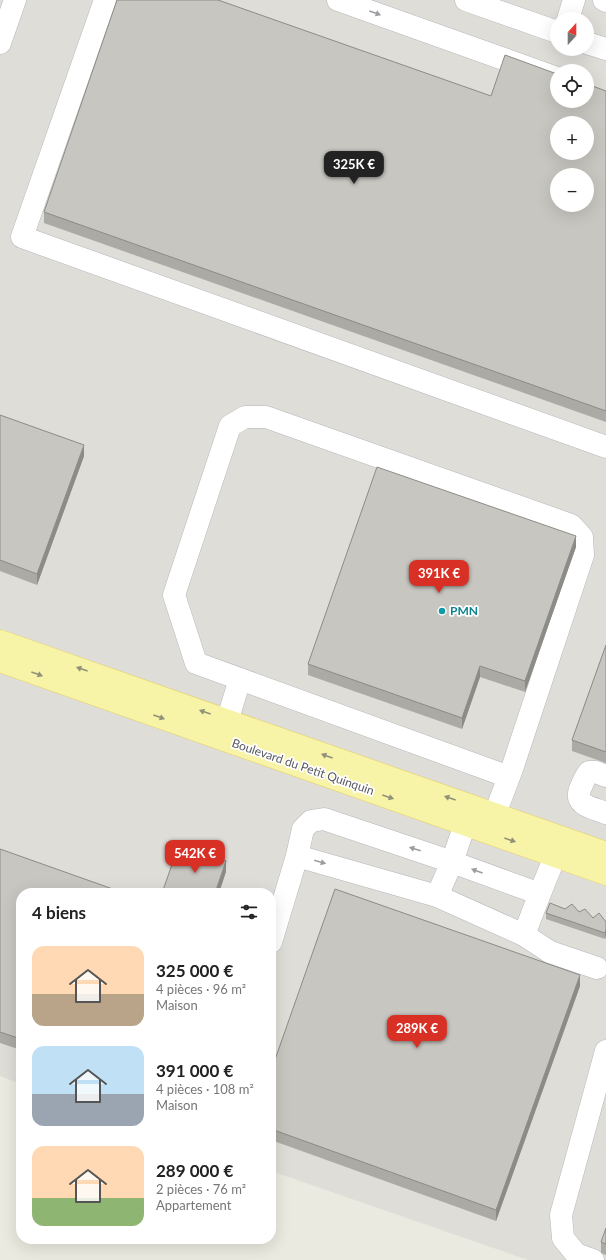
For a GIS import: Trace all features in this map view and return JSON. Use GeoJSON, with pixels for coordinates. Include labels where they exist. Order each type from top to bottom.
{"type":"FeatureCollection","features":[{"type":"Feature","properties":{"kind":"main road","name":"Boulevard du Petit Quinquin"},"geometry":{"type":"LineString","coordinates":[[0,641],[224,729],[559,847],[606,874]]}},
{"type":"Feature","properties":{"kind":"main road","name":"Boulevard du Petit Quinquin"},"geometry":{"type":"LineString","coordinates":[[0,661],[224,729]]}},
{"type":"Feature","properties":{"kind":"main road","name":"Boulevard du Petit Quinquin"},"geometry":{"type":"LineString","coordinates":[[559,847],[606,853]]}},
{"type":"Feature","properties":{"kind":"street"},"geometry":{"type":"LineString","coordinates":[[0,43],[15,0]]}},
{"type":"Feature","properties":{"kind":"street"},"geometry":{"type":"LineString","coordinates":[[105,0],[22,237],[606,446]]}},
{"type":"Feature","properties":{"kind":"street"},"geometry":{"type":"LineString","coordinates":[[338,0],[550,76]]}},
{"type":"Feature","properties":{"kind":"street"},"geometry":{"type":"LineString","coordinates":[[466,0],[550,30]]}},
{"type":"Feature","properties":{"kind":"street"},"geometry":{"type":"LineString","coordinates":[[570,12],[574,0]]}},
{"type":"Feature","properties":{"kind":"street"},"geometry":{"type":"LineString","coordinates":[[594,45],[606,49]]}},
{"type":"Feature","properties":{"kind":"street"},"geometry":{"type":"LineString","coordinates":[[491,823],[509,777],[583,555],[582,537],[571,525],[266,417],[245,417],[230,426],[174,594],[196,663],[509,777]]}},
{"type":"Feature","properties":{"kind":"street"},"geometry":{"type":"LineString","coordinates":[[224,729],[240,679]]}},
{"type":"Feature","properties":{"kind":"street"},"geometry":{"type":"LineString","coordinates":[[606,776],[596,772],[589,772],[584,778],[579,794],[579,800],[583,805],[606,813]]}},
{"type":"Feature","properties":{"kind":"street"},"geometry":{"type":"LineString","coordinates":[[437,896],[452,862],[469,815]]}},
{"type":"Feature","properties":{"kind":"street"},"geometry":{"type":"LineString","coordinates":[[276,925],[297,856],[303,829],[311,821],[324,819],[452,862],[540,894]]}},
{"type":"Feature","properties":{"kind":"street"},"geometry":{"type":"LineString","coordinates":[[524,935],[559,847]]}},
{"type":"Feature","properties":{"kind":"street"},"geometry":{"type":"LineString","coordinates":[[297,856],[437,896],[524,935],[550,952],[597,968]]}},
{"type":"Feature","properties":{"kind":"street"},"geometry":{"type":"LineString","coordinates":[[593,1260],[576,1254],[563,1238],[561,1215],[606,1051]]}},
{"type":"Feature","properties":{"kind":"shaded area"},"geometry":{"type":"Polygon","coordinates":[[[0,0],[606,0],[606,1260],[528,1260],[276,1173],[276,888],[16,888],[16,1082],[0,1076],[0,0]]]}},
{"type":"Feature","properties":{"kind":"building"},"geometry":{"type":"Polygon","coordinates":[[[117,0],[218,0],[491,96],[505,55],[550,71],[550,108],[594,108],[594,87],[606,91],[606,411],[44,212],[117,0]]]}},
{"type":"Feature","properties":{"kind":"building"},"geometry":{"type":"Polygon","coordinates":[[[0,415],[84,445],[37,574],[0,560],[0,415]]]}},
{"type":"Feature","properties":{"kind":"building","name":"PMN"},"geometry":{"type":"Polygon","coordinates":[[[377,467],[576,536],[525,681],[480,666],[462,718],[308,664],[377,467]]]}},
{"type":"Feature","properties":{"kind":"building"},"geometry":{"type":"Polygon","coordinates":[[[606,645],[606,752],[572,740],[606,645]]]}},
{"type":"Feature","properties":{"kind":"building"},"geometry":{"type":"Polygon","coordinates":[[[0,849],[110,888],[16,888],[16,1037],[0,1032],[0,849]]]}},
{"type":"Feature","properties":{"kind":"building"},"geometry":{"type":"Polygon","coordinates":[[[186,851],[197,855],[198,851],[226,861],[217,888],[164,888],[175,856],[182,859],[186,851]]]}},
{"type":"Feature","properties":{"kind":"building"},"geometry":{"type":"Polygon","coordinates":[[[335,889],[580,975],[496,1210],[276,1131],[276,1057],[335,889]]]}},
{"type":"Feature","properties":{"kind":"building"},"geometry":{"type":"Polygon","coordinates":[[[550,903],[565,909],[572,904],[579,912],[585,909],[593,918],[599,913],[606,922],[605,933],[546,913],[550,903]]]}},
{"type":"Feature","properties":{"kind":"building"},"geometry":{"type":"Polygon","coordinates":[[[606,1228],[606,1244],[601,1242],[606,1228]]]}},
{"type":"Feature","properties":{"kind":"place","name":"PMN"},"geometry":{"type":"Point","coordinates":[442,611]}}]}
